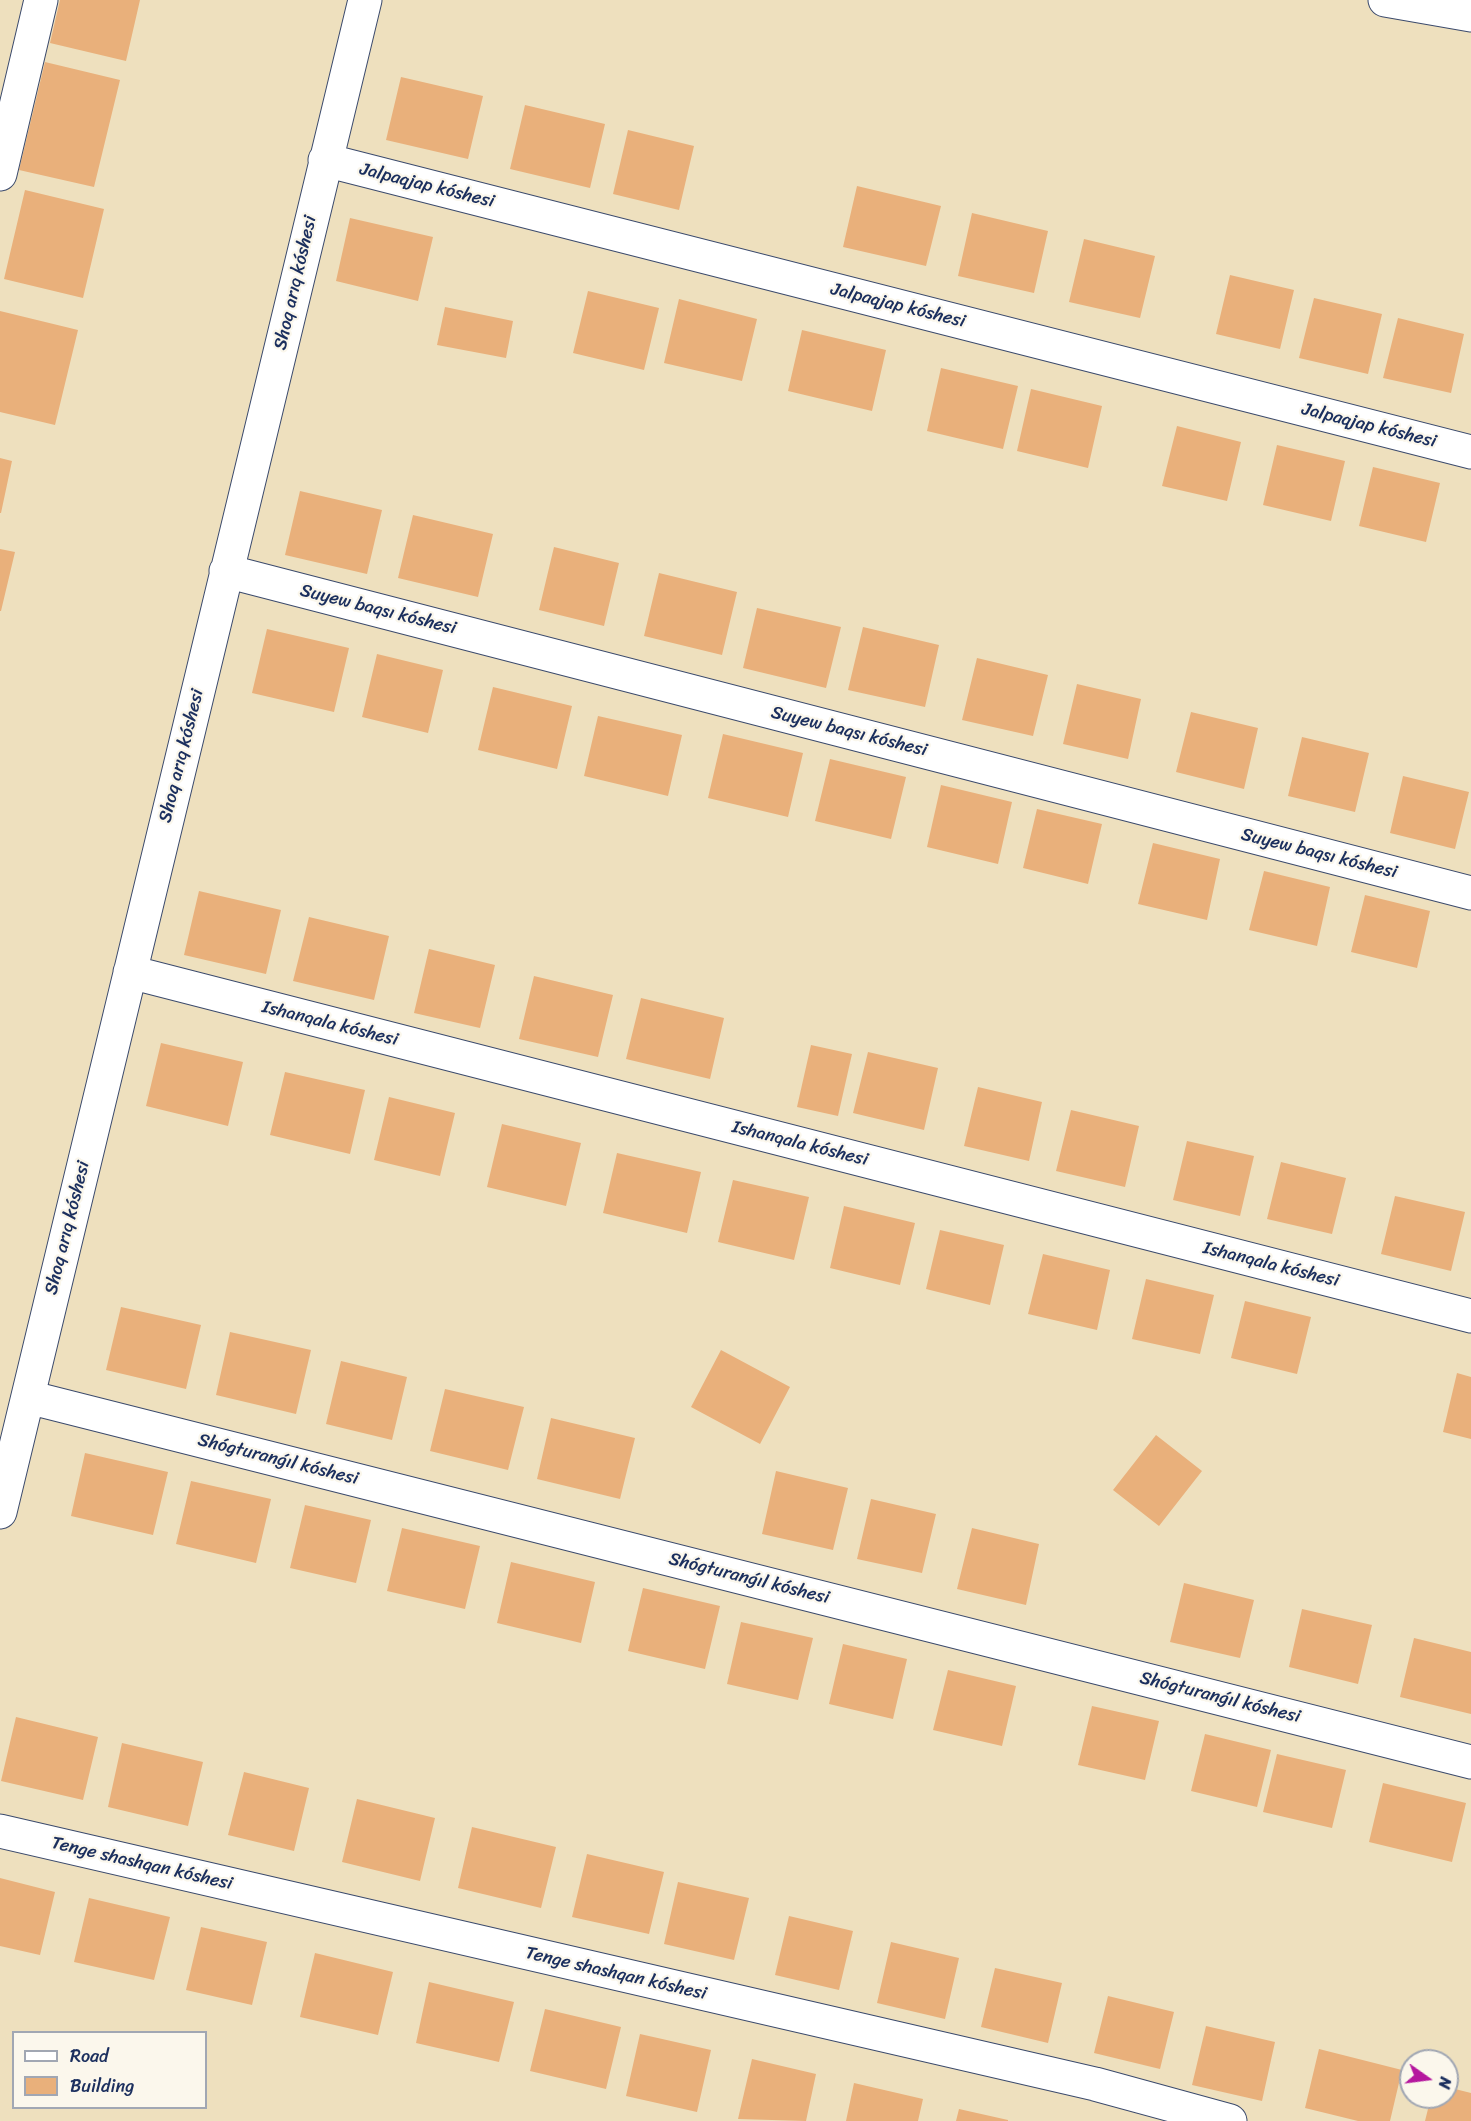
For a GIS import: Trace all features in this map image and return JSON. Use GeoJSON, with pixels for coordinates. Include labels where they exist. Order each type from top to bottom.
{"type":"FeatureCollection","features":[{"type":"Feature","properties":{"kind":"street"},"geometry":{"type":"LineString","coordinates":[[0,174],[41,0]]}},
{"type":"Feature","properties":{"kind":"street","name":"Shoq arıq kóshesi"},"geometry":{"type":"LineString","coordinates":[[0,1512],[365,0]]}},
{"type":"Feature","properties":{"kind":"street"},"geometry":{"type":"LineString","coordinates":[[1385,0],[1471,15]]}},
{"type":"Feature","properties":{"kind":"street","name":"Jalpaqjap kóshesi"},"geometry":{"type":"LineString","coordinates":[[325,160],[1471,452]]}},
{"type":"Feature","properties":{"kind":"street","name":"Suyew baqsı kóshesi"},"geometry":{"type":"LineString","coordinates":[[226,571],[1471,893]]}},
{"type":"Feature","properties":{"kind":"street","name":"Ishanqala kóshesi"},"geometry":{"type":"LineString","coordinates":[[130,972],[1471,1316]]}},
{"type":"Feature","properties":{"kind":"street","name":"Shógturanǵıl kóshesi"},"geometry":{"type":"LineString","coordinates":[[28,1397],[1471,1762]]}},
{"type":"Feature","properties":{"kind":"street","name":"Tenge shashqan kóshesi"},"geometry":{"type":"LineString","coordinates":[[0,1832],[1095,2084],[1230,2121]]}},
{"type":"Feature","properties":{"kind":"building"},"geometry":{"type":"Polygon","coordinates":[[[60,0],[140,0],[126,61],[50,43],[60,0]]]}},
{"type":"Feature","properties":{"kind":"building"},"geometry":{"type":"Polygon","coordinates":[[[45,62],[120,80],[94,187],[19,170],[45,62]]]}},
{"type":"Feature","properties":{"kind":"building"},"geometry":{"type":"Polygon","coordinates":[[[401,77],[483,96],[468,159],[386,140],[401,77]]]}},
{"type":"Feature","properties":{"kind":"building"},"geometry":{"type":"Polygon","coordinates":[[[525,105],[605,124],[590,188],[510,169],[525,105]]]}},
{"type":"Feature","properties":{"kind":"building"},"geometry":{"type":"Polygon","coordinates":[[[628,130],[694,146],[679,210],[613,194],[628,130]]]}},
{"type":"Feature","properties":{"kind":"building"},"geometry":{"type":"Polygon","coordinates":[[[857,186],[941,206],[926,266],[843,247],[857,186]]]}},
{"type":"Feature","properties":{"kind":"building"},"geometry":{"type":"Polygon","coordinates":[[[25,190],[104,209],[83,298],[4,279],[25,190]]]}},
{"type":"Feature","properties":{"kind":"building"},"geometry":{"type":"Polygon","coordinates":[[[972,213],[1048,231],[1034,293],[958,276],[972,213]]]}},
{"type":"Feature","properties":{"kind":"building"},"geometry":{"type":"Polygon","coordinates":[[[350,218],[433,237],[418,301],[336,281],[350,218]]]}},
{"type":"Feature","properties":{"kind":"building"},"geometry":{"type":"Polygon","coordinates":[[[1084,239],[1155,256],[1140,318],[1069,302],[1084,239]]]}},
{"type":"Feature","properties":{"kind":"building"},"geometry":{"type":"Polygon","coordinates":[[[1230,275],[1294,290],[1280,349],[1216,334],[1230,275]]]}},
{"type":"Feature","properties":{"kind":"building"},"geometry":{"type":"Polygon","coordinates":[[[588,291],[659,308],[644,370],[573,353],[588,291]]]}},
{"type":"Feature","properties":{"kind":"building"},"geometry":{"type":"Polygon","coordinates":[[[1314,298],[1382,314],[1368,374],[1299,358],[1314,298]]]}},
{"type":"Feature","properties":{"kind":"building"},"geometry":{"type":"Polygon","coordinates":[[[679,299],[757,319],[742,381],[664,363],[679,299]]]}},
{"type":"Feature","properties":{"kind":"building"},"geometry":{"type":"Polygon","coordinates":[[[445,307],[513,321],[506,358],[437,345],[445,307]]]}},
{"type":"Feature","properties":{"kind":"building"},"geometry":{"type":"Polygon","coordinates":[[[0,311],[78,330],[55,425],[0,412],[0,311]]]}},
{"type":"Feature","properties":{"kind":"building"},"geometry":{"type":"Polygon","coordinates":[[[1398,318],[1464,334],[1451,393],[1383,378],[1398,318]]]}},
{"type":"Feature","properties":{"kind":"building"},"geometry":{"type":"Polygon","coordinates":[[[802,330],[886,350],[872,411],[788,391],[802,330]]]}},
{"type":"Feature","properties":{"kind":"building"},"geometry":{"type":"Polygon","coordinates":[[[941,368],[1018,386],[1003,449],[927,431],[941,368]]]}},
{"type":"Feature","properties":{"kind":"building"},"geometry":{"type":"Polygon","coordinates":[[[1031,389],[1102,406],[1088,468],[1017,451],[1031,389]]]}},
{"type":"Feature","properties":{"kind":"building"},"geometry":{"type":"Polygon","coordinates":[[[1177,426],[1241,442],[1227,501],[1162,486],[1177,426]]]}},
{"type":"Feature","properties":{"kind":"building"},"geometry":{"type":"Polygon","coordinates":[[[1277,445],[1345,461],[1331,521],[1263,505],[1277,445]]]}},
{"type":"Feature","properties":{"kind":"building"},"geometry":{"type":"Polygon","coordinates":[[[0,458],[12,461],[1,513],[0,513],[0,458]]]}},
{"type":"Feature","properties":{"kind":"building"},"geometry":{"type":"Polygon","coordinates":[[[1373,467],[1440,483],[1426,542],[1359,526],[1373,467]]]}},
{"type":"Feature","properties":{"kind":"building"},"geometry":{"type":"Polygon","coordinates":[[[300,491],[382,510],[367,574],[285,555],[300,491]]]}},
{"type":"Feature","properties":{"kind":"building"},"geometry":{"type":"Polygon","coordinates":[[[413,515],[493,534],[478,597],[398,578],[413,515]]]}},
{"type":"Feature","properties":{"kind":"building"},"geometry":{"type":"Polygon","coordinates":[[[554,547],[619,563],[604,626],[539,610],[554,547]]]}},
{"type":"Feature","properties":{"kind":"building"},"geometry":{"type":"Polygon","coordinates":[[[0,549],[15,552],[1,611],[0,611],[0,549]]]}},
{"type":"Feature","properties":{"kind":"building"},"geometry":{"type":"Polygon","coordinates":[[[659,573],[737,592],[722,655],[644,636],[659,573]]]}},
{"type":"Feature","properties":{"kind":"building"},"geometry":{"type":"Polygon","coordinates":[[[757,608],[841,627],[826,688],[743,668],[757,608]]]}},
{"type":"Feature","properties":{"kind":"building"},"geometry":{"type":"Polygon","coordinates":[[[863,627],[939,645],[925,707],[848,690],[863,627]]]}},
{"type":"Feature","properties":{"kind":"building"},"geometry":{"type":"Polygon","coordinates":[[[267,629],[349,648],[334,712],[252,693],[267,629]]]}},
{"type":"Feature","properties":{"kind":"building"},"geometry":{"type":"Polygon","coordinates":[[[377,654],[443,670],[428,733],[362,717],[377,654]]]}},
{"type":"Feature","properties":{"kind":"building"},"geometry":{"type":"Polygon","coordinates":[[[977,658],[1048,675],[1033,736],[962,720],[977,658]]]}},
{"type":"Feature","properties":{"kind":"building"},"geometry":{"type":"Polygon","coordinates":[[[1077,684],[1141,699],[1128,759],[1063,744],[1077,684]]]}},
{"type":"Feature","properties":{"kind":"building"},"geometry":{"type":"Polygon","coordinates":[[[493,687],[572,706],[557,769],[478,750],[493,687]]]}},
{"type":"Feature","properties":{"kind":"building"},"geometry":{"type":"Polygon","coordinates":[[[1191,712],[1258,728],[1244,789],[1176,772],[1191,712]]]}},
{"type":"Feature","properties":{"kind":"building"},"geometry":{"type":"Polygon","coordinates":[[[598,716],[682,735],[668,796],[584,776],[598,716]]]}},
{"type":"Feature","properties":{"kind":"building"},"geometry":{"type":"Polygon","coordinates":[[[723,734],[803,753],[788,817],[708,798],[723,734]]]}},
{"type":"Feature","properties":{"kind":"building"},"geometry":{"type":"Polygon","coordinates":[[[1302,737],[1369,753],[1355,812],[1288,796],[1302,737]]]}},
{"type":"Feature","properties":{"kind":"building"},"geometry":{"type":"Polygon","coordinates":[[[830,759],[906,777],[891,839],[815,821],[830,759]]]}},
{"type":"Feature","properties":{"kind":"building"},"geometry":{"type":"Polygon","coordinates":[[[1403,776],[1469,792],[1455,849],[1390,833],[1403,776]]]}},
{"type":"Feature","properties":{"kind":"building"},"geometry":{"type":"Polygon","coordinates":[[[941,785],[1012,802],[998,864],[927,847],[941,785]]]}},
{"type":"Feature","properties":{"kind":"building"},"geometry":{"type":"Polygon","coordinates":[[[1037,809],[1102,824],[1088,884],[1023,868],[1037,809]]]}},
{"type":"Feature","properties":{"kind":"building"},"geometry":{"type":"Polygon","coordinates":[[[1153,843],[1220,859],[1207,920],[1138,904],[1153,843]]]}},
{"type":"Feature","properties":{"kind":"building"},"geometry":{"type":"Polygon","coordinates":[[[1264,871],[1330,887],[1317,946],[1249,930],[1264,871]]]}},
{"type":"Feature","properties":{"kind":"building"},"geometry":{"type":"Polygon","coordinates":[[[199,891],[281,910],[266,974],[184,955],[199,891]]]}},
{"type":"Feature","properties":{"kind":"building"},"geometry":{"type":"Polygon","coordinates":[[[1365,895],[1430,911],[1417,968],[1351,952],[1365,895]]]}},
{"type":"Feature","properties":{"kind":"building"},"geometry":{"type":"Polygon","coordinates":[[[309,917],[389,936],[374,1000],[293,981],[309,917]]]}},
{"type":"Feature","properties":{"kind":"building"},"geometry":{"type":"Polygon","coordinates":[[[429,949],[495,965],[480,1028],[414,1013],[429,949]]]}},
{"type":"Feature","properties":{"kind":"building"},"geometry":{"type":"Polygon","coordinates":[[[534,976],[613,995],[598,1057],[519,1039],[534,976]]]}},
{"type":"Feature","properties":{"kind":"building"},"geometry":{"type":"Polygon","coordinates":[[[641,998],[724,1018],[710,1079],[626,1059],[641,998]]]}},
{"type":"Feature","properties":{"kind":"building"},"geometry":{"type":"Polygon","coordinates":[[[161,1043],[243,1062],[228,1126],[146,1106],[161,1043]]]}},
{"type":"Feature","properties":{"kind":"building"},"geometry":{"type":"Polygon","coordinates":[[[811,1045],[852,1054],[838,1116],[797,1107],[811,1045]]]}},
{"type":"Feature","properties":{"kind":"building"},"geometry":{"type":"Polygon","coordinates":[[[868,1052],[938,1068],[924,1130],[853,1113],[868,1052]]]}},
{"type":"Feature","properties":{"kind":"building"},"geometry":{"type":"Polygon","coordinates":[[[285,1072],[365,1090],[350,1154],[270,1135],[285,1072]]]}},
{"type":"Feature","properties":{"kind":"building"},"geometry":{"type":"Polygon","coordinates":[[[978,1087],[1042,1102],[1029,1161],[964,1146],[978,1087]]]}},
{"type":"Feature","properties":{"kind":"building"},"geometry":{"type":"Polygon","coordinates":[[[389,1097],[455,1113],[440,1176],[374,1160],[389,1097]]]}},
{"type":"Feature","properties":{"kind":"building"},"geometry":{"type":"Polygon","coordinates":[[[1071,1110],[1139,1126],[1125,1187],[1056,1171],[1071,1110]]]}},
{"type":"Feature","properties":{"kind":"building"},"geometry":{"type":"Polygon","coordinates":[[[502,1124],[581,1143],[566,1206],[487,1187],[502,1124]]]}},
{"type":"Feature","properties":{"kind":"building"},"geometry":{"type":"Polygon","coordinates":[[[1187,1141],[1254,1156],[1240,1216],[1173,1200],[1187,1141]]]}},
{"type":"Feature","properties":{"kind":"building"},"geometry":{"type":"Polygon","coordinates":[[[617,1153],[701,1172],[687,1233],[603,1213],[617,1153]]]}},
{"type":"Feature","properties":{"kind":"building"},"geometry":{"type":"Polygon","coordinates":[[[1281,1162],[1346,1178],[1332,1234],[1267,1219],[1281,1162]]]}},
{"type":"Feature","properties":{"kind":"building"},"geometry":{"type":"Polygon","coordinates":[[[733,1180],[809,1197],[794,1260],[718,1242],[733,1180]]]}},
{"type":"Feature","properties":{"kind":"building"},"geometry":{"type":"Polygon","coordinates":[[[1395,1196],[1465,1212],[1451,1271],[1381,1254],[1395,1196]]]}},
{"type":"Feature","properties":{"kind":"building"},"geometry":{"type":"Polygon","coordinates":[[[844,1206],[915,1223],[900,1285],[830,1268],[844,1206]]]}},
{"type":"Feature","properties":{"kind":"building"},"geometry":{"type":"Polygon","coordinates":[[[940,1230],[1004,1245],[990,1305],[926,1289],[940,1230]]]}},
{"type":"Feature","properties":{"kind":"building"},"geometry":{"type":"Polygon","coordinates":[[[1043,1254],[1110,1270],[1097,1330],[1028,1314],[1043,1254]]]}},
{"type":"Feature","properties":{"kind":"building"},"geometry":{"type":"Polygon","coordinates":[[[1146,1279],[1214,1295],[1200,1354],[1132,1339],[1146,1279]]]}},
{"type":"Feature","properties":{"kind":"building"},"geometry":{"type":"Polygon","coordinates":[[[1245,1301],[1311,1317],[1297,1374],[1231,1358],[1245,1301]]]}},
{"type":"Feature","properties":{"kind":"building"},"geometry":{"type":"Polygon","coordinates":[[[121,1307],[201,1325],[186,1389],[106,1370],[121,1307]]]}},
{"type":"Feature","properties":{"kind":"building"},"geometry":{"type":"Polygon","coordinates":[[[230,1332],[311,1350],[296,1414],[216,1395],[230,1332]]]}},
{"type":"Feature","properties":{"kind":"building"},"geometry":{"type":"Polygon","coordinates":[[[721,1350],[790,1387],[760,1444],[691,1407],[721,1350]]]}},
{"type":"Feature","properties":{"kind":"building"},"geometry":{"type":"Polygon","coordinates":[[[341,1361],[407,1377],[392,1440],[326,1424],[341,1361]]]}},
{"type":"Feature","properties":{"kind":"building"},"geometry":{"type":"Polygon","coordinates":[[[1457,1373],[1471,1377],[1471,1439],[1443,1432],[1457,1373]]]}},
{"type":"Feature","properties":{"kind":"building"},"geometry":{"type":"Polygon","coordinates":[[[445,1389],[524,1407],[508,1470],[430,1451],[445,1389]]]}},
{"type":"Feature","properties":{"kind":"building"},"geometry":{"type":"Polygon","coordinates":[[[551,1418],[635,1438],[620,1499],[537,1479],[551,1418]]]}},
{"type":"Feature","properties":{"kind":"building"},"geometry":{"type":"Polygon","coordinates":[[[1156,1435],[1202,1471],[1159,1526],[1113,1490],[1156,1435]]]}},
{"type":"Feature","properties":{"kind":"building"},"geometry":{"type":"Polygon","coordinates":[[[85,1453],[168,1472],[153,1535],[71,1516],[85,1453]]]}},
{"type":"Feature","properties":{"kind":"building"},"geometry":{"type":"Polygon","coordinates":[[[776,1471],[848,1488],[833,1550],[762,1534],[776,1471]]]}},
{"type":"Feature","properties":{"kind":"building"},"geometry":{"type":"Polygon","coordinates":[[[191,1481],[271,1499],[256,1563],[176,1544],[191,1481]]]}},
{"type":"Feature","properties":{"kind":"building"},"geometry":{"type":"Polygon","coordinates":[[[871,1499],[936,1514],[922,1573],[857,1559],[871,1499]]]}},
{"type":"Feature","properties":{"kind":"building"},"geometry":{"type":"Polygon","coordinates":[[[305,1505],[371,1520],[356,1583],[290,1568],[305,1505]]]}},
{"type":"Feature","properties":{"kind":"building"},"geometry":{"type":"Polygon","coordinates":[[[402,1528],[480,1546],[465,1609],[387,1591],[402,1528]]]}},
{"type":"Feature","properties":{"kind":"building"},"geometry":{"type":"Polygon","coordinates":[[[972,1528],[1039,1544],[1026,1605],[957,1589],[972,1528]]]}},
{"type":"Feature","properties":{"kind":"building"},"geometry":{"type":"Polygon","coordinates":[[[511,1562],[595,1582],[581,1643],[497,1623],[511,1562]]]}},
{"type":"Feature","properties":{"kind":"building"},"geometry":{"type":"Polygon","coordinates":[[[1184,1583],[1254,1600],[1240,1658],[1170,1642],[1184,1583]]]}},
{"type":"Feature","properties":{"kind":"building"},"geometry":{"type":"Polygon","coordinates":[[[643,1588],[720,1606],[705,1669],[628,1651],[643,1588]]]}},
{"type":"Feature","properties":{"kind":"building"},"geometry":{"type":"Polygon","coordinates":[[[1302,1609],[1372,1625],[1358,1684],[1289,1667],[1302,1609]]]}},
{"type":"Feature","properties":{"kind":"building"},"geometry":{"type":"Polygon","coordinates":[[[741,1622],[813,1638],[798,1700],[727,1684],[741,1622]]]}},
{"type":"Feature","properties":{"kind":"building"},"geometry":{"type":"Polygon","coordinates":[[[1414,1638],[1471,1652],[1471,1714],[1400,1697],[1414,1638]]]}},
{"type":"Feature","properties":{"kind":"building"},"geometry":{"type":"Polygon","coordinates":[[[843,1644],[907,1659],[893,1719],[829,1704],[843,1644]]]}},
{"type":"Feature","properties":{"kind":"building"},"geometry":{"type":"Polygon","coordinates":[[[948,1670],[1016,1686],[1002,1746],[933,1730],[948,1670]]]}},
{"type":"Feature","properties":{"kind":"building"},"geometry":{"type":"Polygon","coordinates":[[[1092,1706],[1159,1721],[1145,1780],[1078,1765],[1092,1706]]]}},
{"type":"Feature","properties":{"kind":"building"},"geometry":{"type":"Polygon","coordinates":[[[16,1717],[98,1737],[83,1800],[1,1781],[16,1717]]]}},
{"type":"Feature","properties":{"kind":"building"},"geometry":{"type":"Polygon","coordinates":[[[1205,1734],[1271,1750],[1257,1807],[1191,1791],[1205,1734]]]}},
{"type":"Feature","properties":{"kind":"building"},"geometry":{"type":"Polygon","coordinates":[[[122,1743],[203,1762],[188,1826],[108,1807],[122,1743]]]}},
{"type":"Feature","properties":{"kind":"building"},"geometry":{"type":"Polygon","coordinates":[[[1277,1754],[1346,1770],[1332,1828],[1263,1812],[1277,1754]]]}},
{"type":"Feature","properties":{"kind":"building"},"geometry":{"type":"Polygon","coordinates":[[[244,1772],[309,1788],[294,1851],[228,1835],[244,1772]]]}},
{"type":"Feature","properties":{"kind":"building"},"geometry":{"type":"Polygon","coordinates":[[[1383,1783],[1466,1803],[1452,1862],[1369,1842],[1383,1783]]]}},
{"type":"Feature","properties":{"kind":"building"},"geometry":{"type":"Polygon","coordinates":[[[357,1799],[435,1818],[420,1881],[342,1862],[357,1799]]]}},
{"type":"Feature","properties":{"kind":"building"},"geometry":{"type":"Polygon","coordinates":[[[472,1827],[556,1847],[541,1908],[458,1888],[472,1827]]]}},
{"type":"Feature","properties":{"kind":"building"},"geometry":{"type":"Polygon","coordinates":[[[587,1854],[664,1872],[649,1934],[572,1917],[587,1854]]]}},
{"type":"Feature","properties":{"kind":"building"},"geometry":{"type":"Polygon","coordinates":[[[0,1878],[55,1892],[40,1955],[0,1946],[0,1878]]]}},
{"type":"Feature","properties":{"kind":"building"},"geometry":{"type":"Polygon","coordinates":[[[678,1882],[749,1898],[734,1960],[664,1944],[678,1882]]]}},
{"type":"Feature","properties":{"kind":"building"},"geometry":{"type":"Polygon","coordinates":[[[89,1898],[170,1917],[154,1980],[74,1962],[89,1898]]]}},
{"type":"Feature","properties":{"kind":"building"},"geometry":{"type":"Polygon","coordinates":[[[789,1916],[853,1931],[839,1990],[775,1975],[789,1916]]]}},
{"type":"Feature","properties":{"kind":"building"},"geometry":{"type":"Polygon","coordinates":[[[201,1927],[267,1942],[252,2005],[186,1990],[201,1927]]]}},
{"type":"Feature","properties":{"kind":"building"},"geometry":{"type":"Polygon","coordinates":[[[891,1942],[959,1958],[945,2019],[877,2003],[891,1942]]]}},
{"type":"Feature","properties":{"kind":"building"},"geometry":{"type":"Polygon","coordinates":[[[315,1953],[393,1972],[378,2035],[300,2017],[315,1953]]]}},
{"type":"Feature","properties":{"kind":"building"},"geometry":{"type":"Polygon","coordinates":[[[995,1968],[1062,1983],[1048,2043],[981,2027],[995,1968]]]}},
{"type":"Feature","properties":{"kind":"building"},"geometry":{"type":"Polygon","coordinates":[[[429,1982],[514,2002],[499,2062],[416,2043],[429,1982]]]}},
{"type":"Feature","properties":{"kind":"building"},"geometry":{"type":"Polygon","coordinates":[[[1108,1996],[1174,2012],[1160,2069],[1094,2053],[1108,1996]]]}},
{"type":"Feature","properties":{"kind":"building"},"geometry":{"type":"Polygon","coordinates":[[[545,2009],[621,2027],[606,2089],[530,2071],[545,2009]]]}},
{"type":"Feature","properties":{"kind":"building"},"geometry":{"type":"Polygon","coordinates":[[[1206,2026],[1275,2042],[1262,2101],[1192,2085],[1206,2026]]]}},
{"type":"Feature","properties":{"kind":"building"},"geometry":{"type":"Polygon","coordinates":[[[640,2034],[711,2050],[697,2112],[626,2096],[640,2034]]]}},
{"type":"Feature","properties":{"kind":"building"},"geometry":{"type":"Polygon","coordinates":[[[1319,2049],[1399,2069],[1399,2083],[1390,2121],[1358,2121],[1305,2108],[1319,2049]]]}},
{"type":"Feature","properties":{"kind":"building"},"geometry":{"type":"Polygon","coordinates":[[[752,2059],[816,2074],[806,2121],[738,2119],[752,2059]]]}},
{"type":"Feature","properties":{"kind":"building"},"geometry":{"type":"Polygon","coordinates":[[[854,2083],[923,2099],[918,2121],[846,2121],[854,2083]]]}},
{"type":"Feature","properties":{"kind":"building"},"geometry":{"type":"Polygon","coordinates":[[[1459,2090],[1471,2093],[1471,2121],[1425,2121],[1428,2109],[1459,2109],[1459,2090]]]}},
{"type":"Feature","properties":{"kind":"building"},"geometry":{"type":"Polygon","coordinates":[[[959,2109],[1008,2120],[1008,2121],[956,2121],[959,2109]]]}}]}
